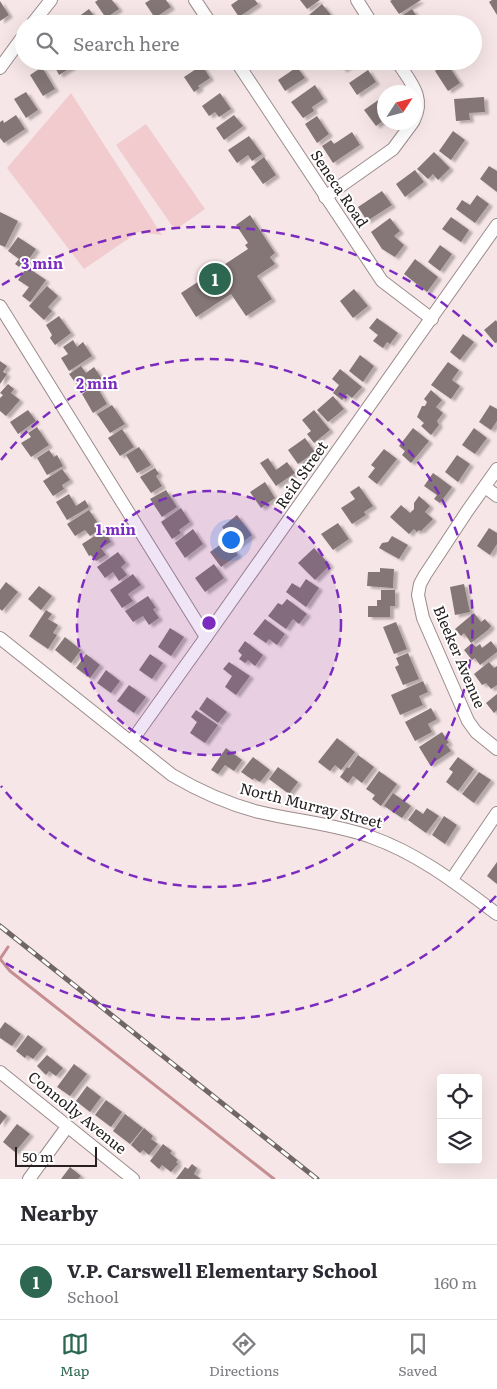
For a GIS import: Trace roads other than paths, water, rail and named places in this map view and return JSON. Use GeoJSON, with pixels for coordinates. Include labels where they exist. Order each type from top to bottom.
{"type":"FeatureCollection","features":[{"type":"Feature","properties":{"kind":"street"},"geometry":{"type":"LineString","coordinates":[[39,15],[51,0]]}},
{"type":"Feature","properties":{"kind":"street"},"geometry":{"type":"LineString","coordinates":[[195,0],[205,15]]}},
{"type":"Feature","properties":{"kind":"street"},"geometry":{"type":"LineString","coordinates":[[357,0],[366,15]]}},
{"type":"Feature","properties":{"kind":"street"},"geometry":{"type":"LineString","coordinates":[[0,68],[15,47]]}},
{"type":"Feature","properties":{"kind":"street","name":"Seneca Road"},"geometry":{"type":"LineString","coordinates":[[242,70],[382,281],[432,319]]}},
{"type":"Feature","properties":{"kind":"street"},"geometry":{"type":"LineString","coordinates":[[403,70],[412,85]]}},
{"type":"Feature","properties":{"kind":"street"},"geometry":{"type":"LineString","coordinates":[[325,197],[393,149],[407,130]]}},
{"type":"Feature","properties":{"kind":"street","name":"Reid Street"},"geometry":{"type":"LineString","coordinates":[[131,742],[497,225]]}},
{"type":"Feature","properties":{"kind":"street"},"geometry":{"type":"LineString","coordinates":[[0,306],[206,638]]}},
{"type":"Feature","properties":{"kind":"street","name":"Bleeker Avenue"},"geometry":{"type":"LineString","coordinates":[[497,469],[463,517],[420,584],[418,596],[423,618],[468,721],[476,732],[497,749]]}},
{"type":"Feature","properties":{"kind":"street"},"geometry":{"type":"LineString","coordinates":[[485,487],[497,496]]}},
{"type":"Feature","properties":{"kind":"street","name":"North Murray Street"},"geometry":{"type":"LineString","coordinates":[[0,638],[172,775],[198,790],[258,812],[354,832],[402,850],[452,880],[497,914]]}},
{"type":"Feature","properties":{"kind":"street"},"geometry":{"type":"LineString","coordinates":[[452,880],[497,813]]}},
{"type":"Feature","properties":{"kind":"street","name":"Connolly Avenue"},"geometry":{"type":"LineString","coordinates":[[0,1072],[134,1179]]}},
{"type":"Feature","properties":{"kind":"street"},"geometry":{"type":"LineString","coordinates":[[29,1179],[67,1127]]}},
{"type":"Feature","properties":{"kind":"waterway"},"geometry":{"type":"LineString","coordinates":[[8,947],[0,959],[10,971],[274,1179]]}},
{"type":"Feature","properties":{"kind":"railway"},"geometry":{"type":"LineString","coordinates":[[0,926],[317,1179]]}},
{"type":"Feature","properties":{"kind":"place","name":"V.P. Carswell Elementary School"},"geometry":{"type":"Point","coordinates":[215,279]}}]}
